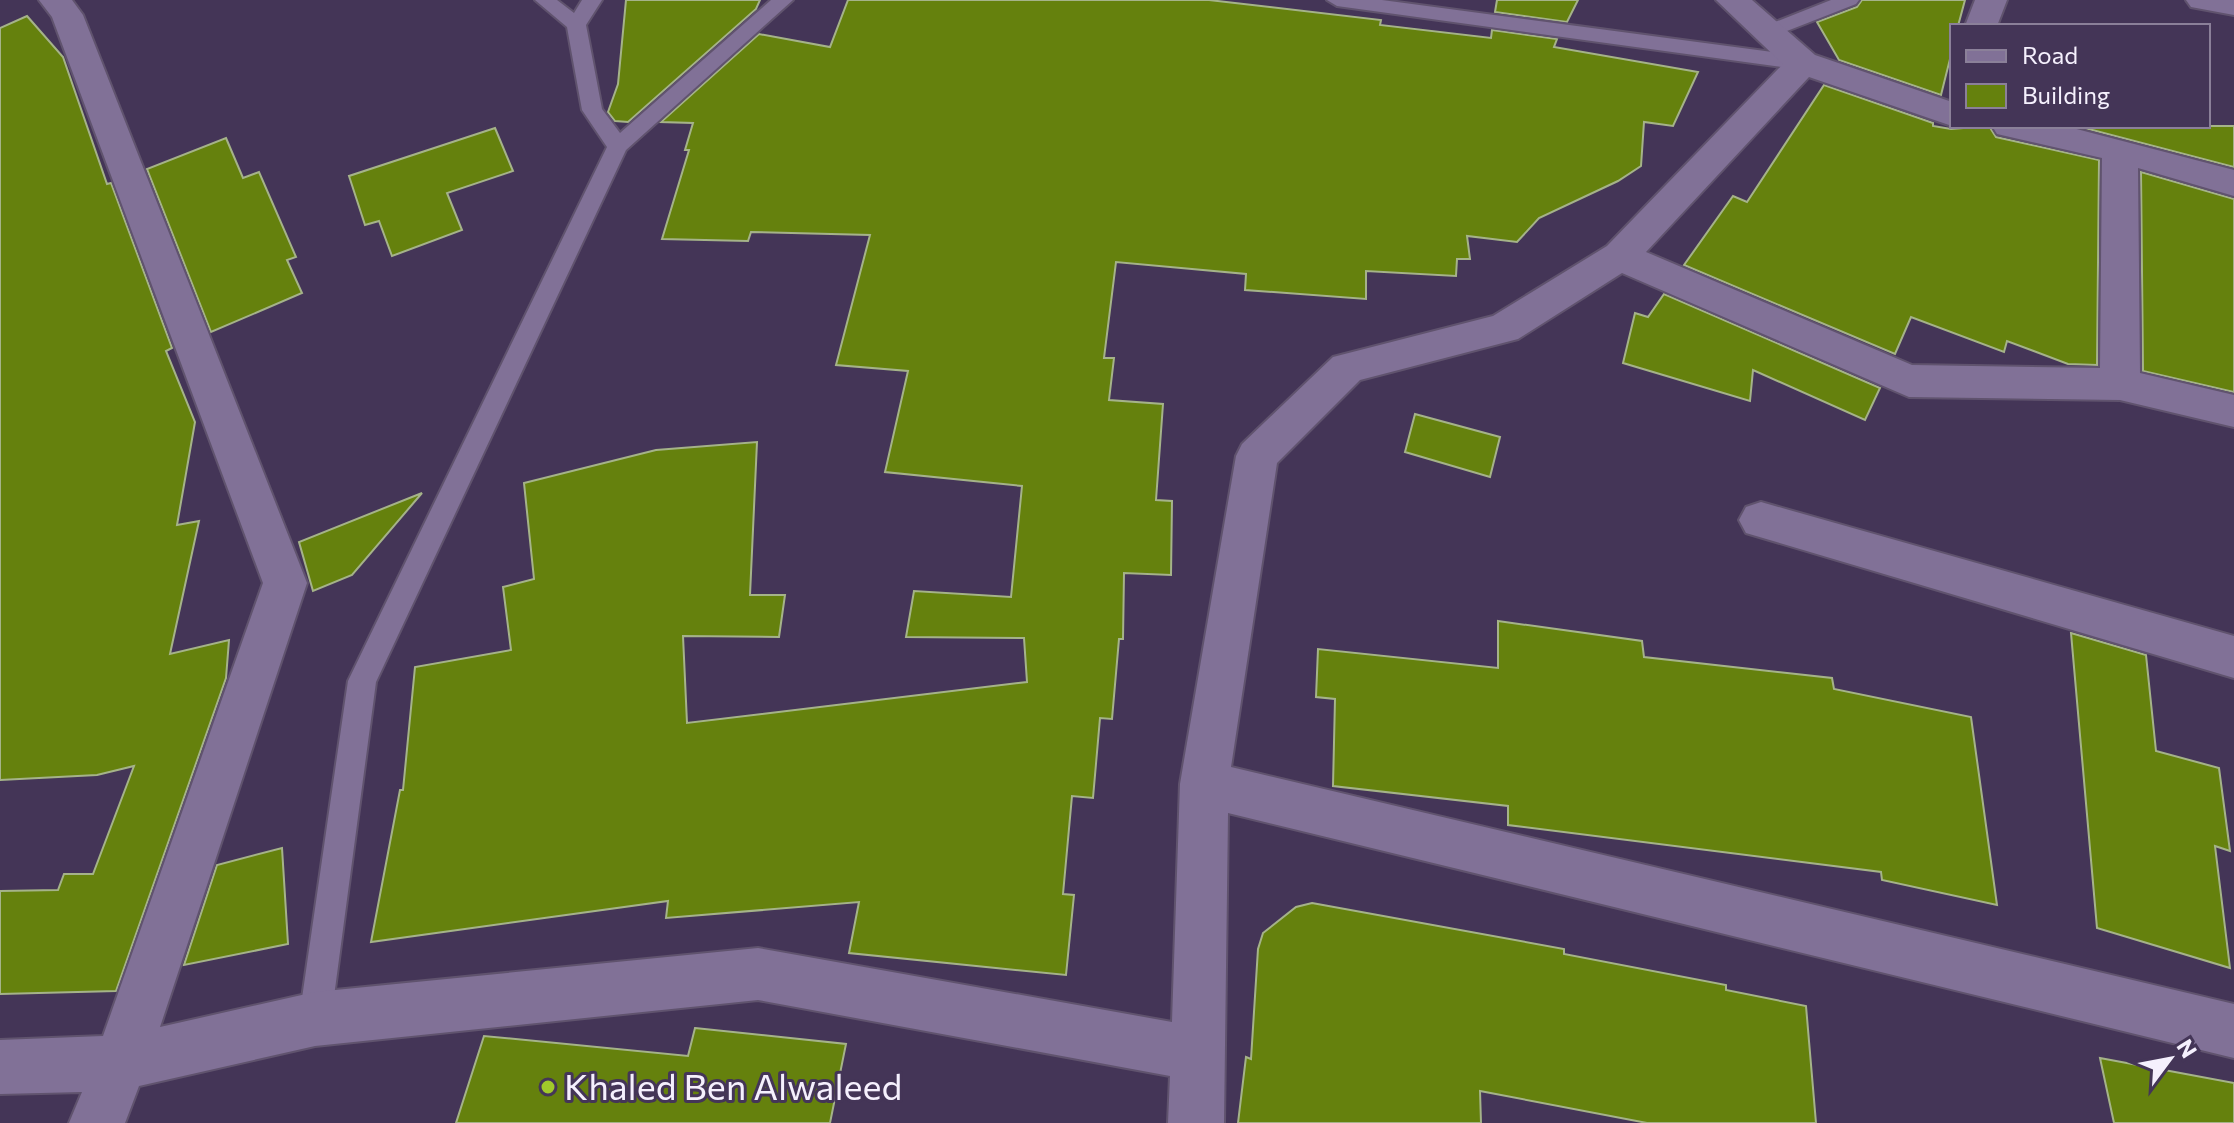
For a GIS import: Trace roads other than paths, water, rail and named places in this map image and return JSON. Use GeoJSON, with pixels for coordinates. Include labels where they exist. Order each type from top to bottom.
{"type":"FeatureCollection","features":[{"type":"Feature","properties":{"kind":"street"},"geometry":{"type":"LineString","coordinates":[[55,0],[67,15],[285,583],[121,1063],[97,1123]]}},
{"type":"Feature","properties":{"kind":"street"},"geometry":{"type":"LineString","coordinates":[[1732,0],[1803,63],[1950,112]]}},
{"type":"Feature","properties":{"kind":"street"},"geometry":{"type":"LineString","coordinates":[[1982,24],[1991,0]]}},
{"type":"Feature","properties":{"kind":"street"},"geometry":{"type":"LineString","coordinates":[[2202,0],[2234,5]]}},
{"type":"Feature","properties":{"kind":"street"},"geometry":{"type":"LineString","coordinates":[[1196,1123],[1204,784],[1257,456],[1347,368],[1504,328],[1620,256],[1803,63]]}},
{"type":"Feature","properties":{"kind":"street"},"geometry":{"type":"LineString","coordinates":[[2018,128],[2120,150],[2234,183]]}},
{"type":"Feature","properties":{"kind":"street"},"geometry":{"type":"LineString","coordinates":[[2120,150],[2120,384]]}},
{"type":"Feature","properties":{"kind":"street"},"geometry":{"type":"LineString","coordinates":[[1620,256],[1909,381],[2120,384],[2234,411]]}},
{"type":"Feature","properties":{"kind":"street"},"geometry":{"type":"LineString","coordinates":[[1761,520],[2234,657]]}},
{"type":"Feature","properties":{"kind":"street"},"geometry":{"type":"LineString","coordinates":[[1204,784],[2234,1031]]}},
{"type":"Feature","properties":{"kind":"street"},"geometry":{"type":"LineString","coordinates":[[0,1067],[121,1063],[315,1019],[758,974],[1196,1054]]}},
{"type":"Feature","properties":{"kind":"lane"},"geometry":{"type":"LineString","coordinates":[[545,0],[576,25],[592,110],[618,146]]}},
{"type":"Feature","properties":{"kind":"lane"},"geometry":{"type":"LineString","coordinates":[[576,25],[592,0]]}},
{"type":"Feature","properties":{"kind":"lane"},"geometry":{"type":"LineString","coordinates":[[315,1019],[362,681],[618,146],[783,0]]}},
{"type":"Feature","properties":{"kind":"lane"},"geometry":{"type":"LineString","coordinates":[[1337,0],[1803,63]]}},
{"type":"Feature","properties":{"kind":"lane"},"geometry":{"type":"LineString","coordinates":[[1767,32],[1849,0]]}},
{"type":"Feature","properties":{"kind":"place","name":"Khaled Ben Alwaleed"},"geometry":{"type":"Point","coordinates":[548,1087]}}]}
